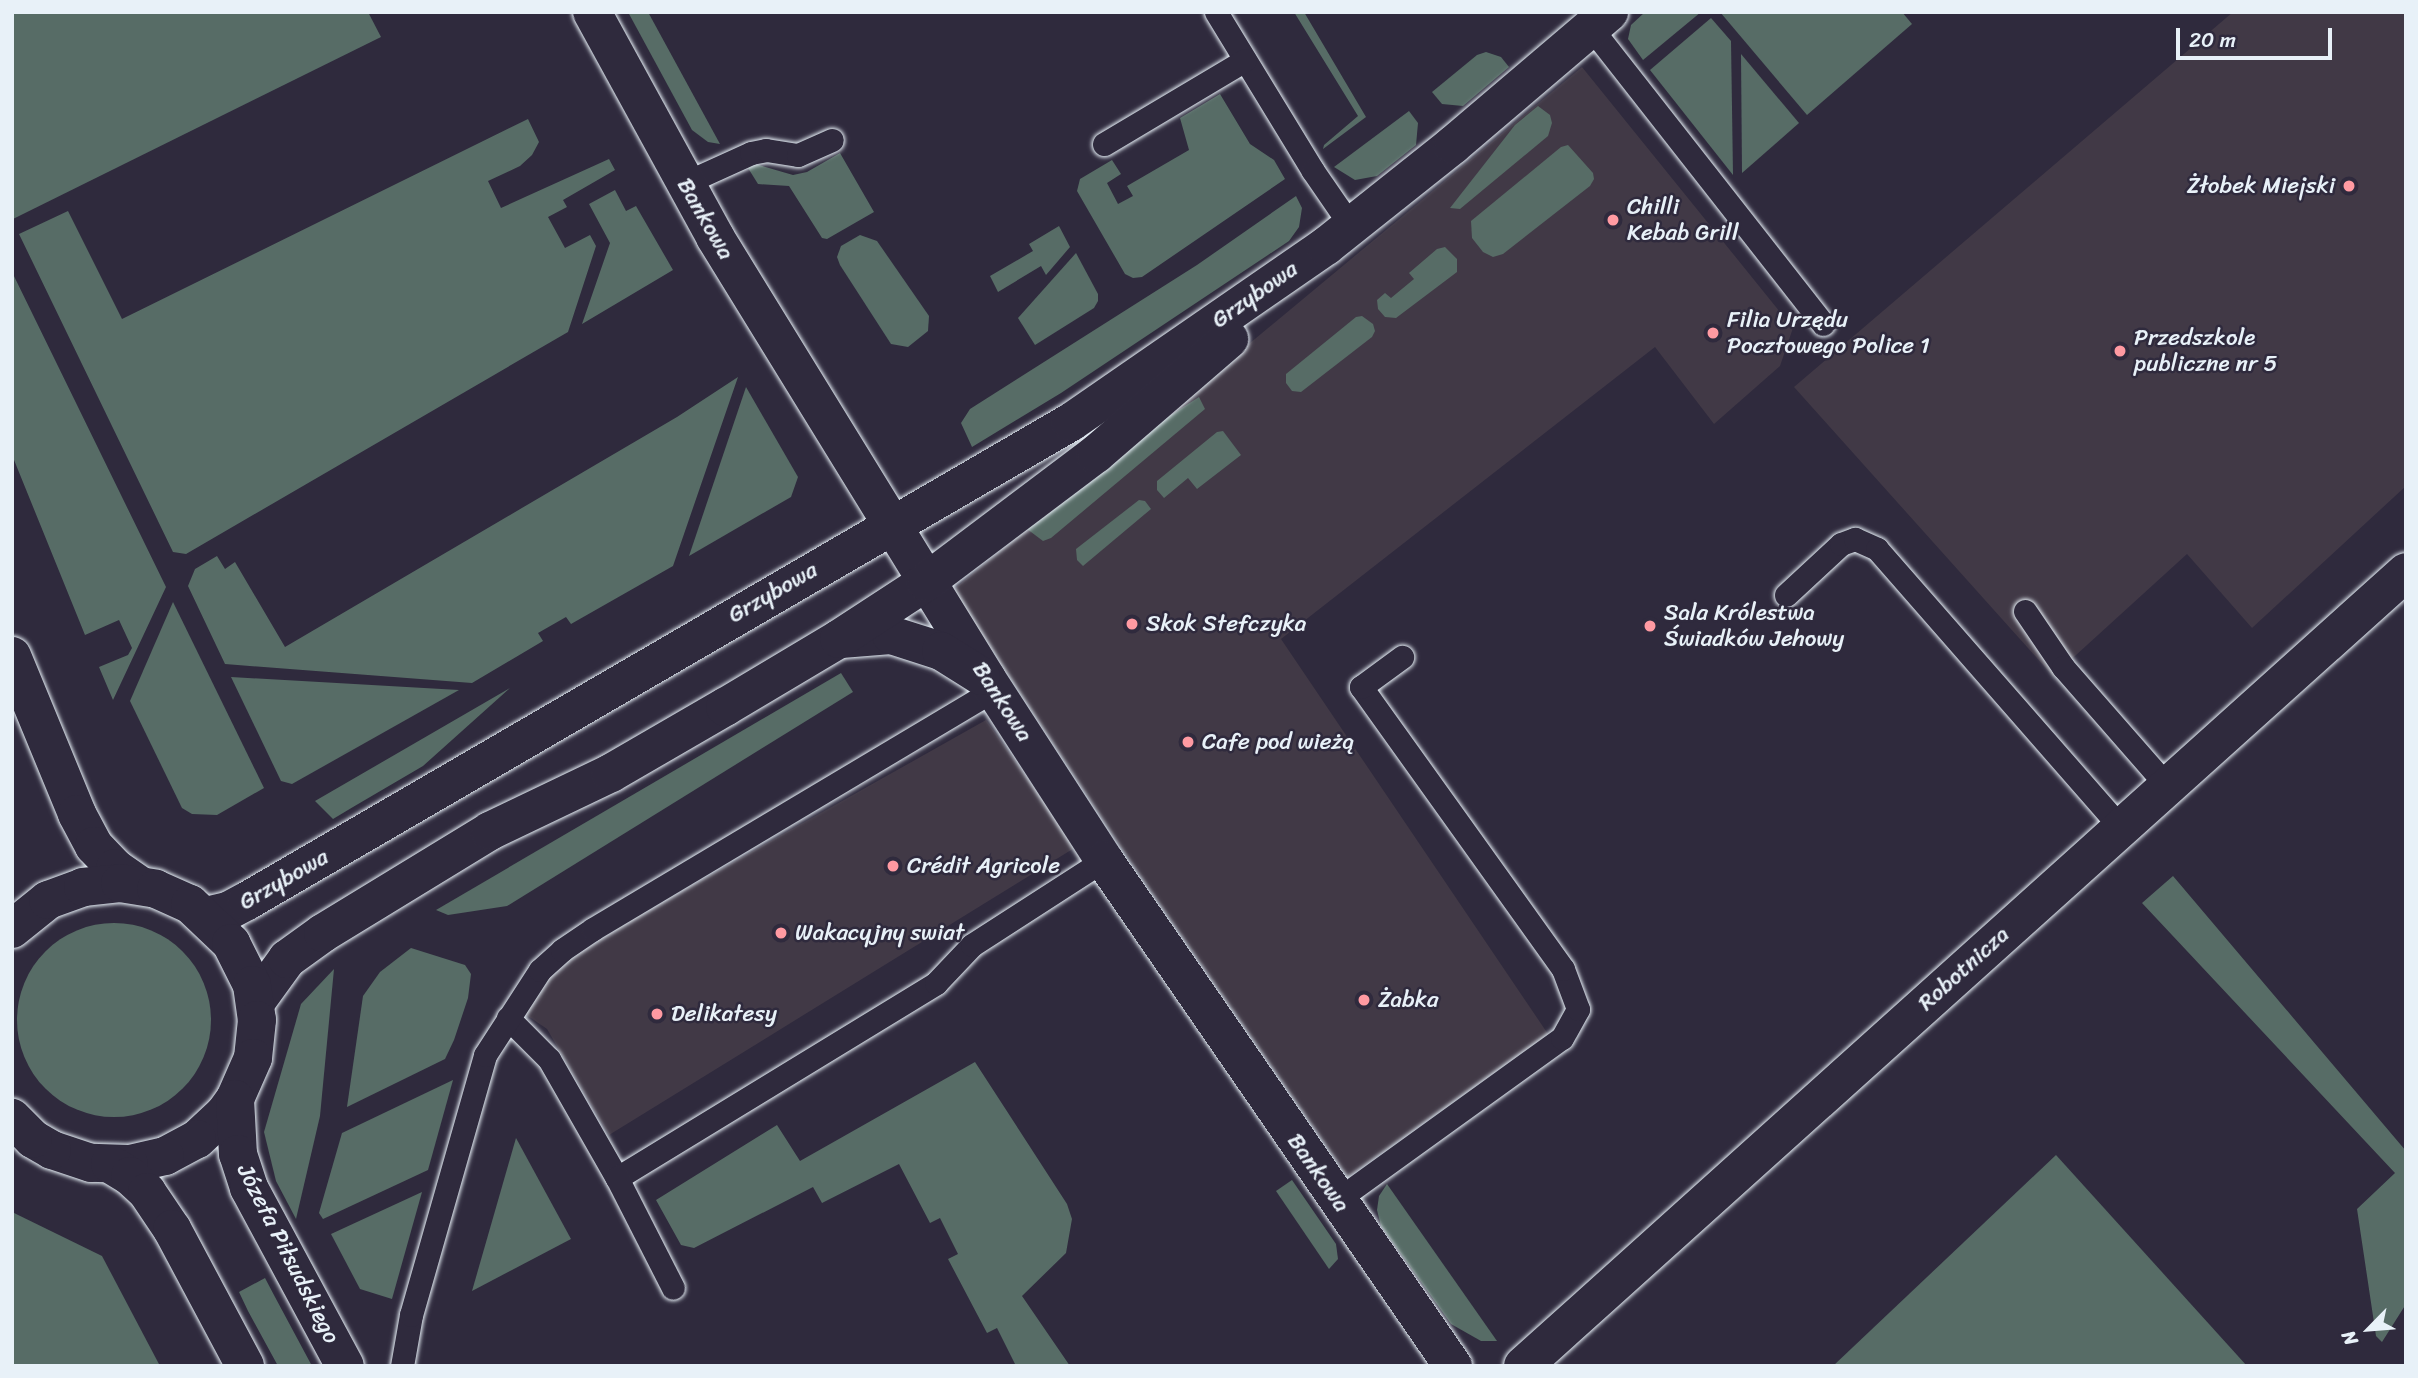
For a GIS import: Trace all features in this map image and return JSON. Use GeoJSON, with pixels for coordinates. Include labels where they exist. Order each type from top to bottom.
{"type":"FeatureCollection","features":[{"type":"Feature","properties":{"kind":"street","name":"Bankowa"},"geometry":{"type":"LineString","coordinates":[[592,12],[685,183],[990,685],[1104,860],[1453,1366]]}},
{"type":"Feature","properties":{"kind":"street","name":"Grzybowa"},"geometry":{"type":"LineString","coordinates":[[256,1002],[287,959],[323,933],[490,831],[611,773],[839,639],[926,582],[1096,454],[1222,345],[1339,236],[1600,20]]}},
{"type":"Feature","properties":{"kind":"street","name":"Grzybowa"},"geometry":{"type":"LineString","coordinates":[[206,916],[228,911],[247,901],[1071,422],[1339,236]]}},
{"type":"Feature","properties":{"kind":"street","name":"Robotnicza"},"geometry":{"type":"LineString","coordinates":[[1523,1366],[2406,572]]}},
{"type":"Feature","properties":{"kind":"street","name":"Grzybowa"},"geometry":{"type":"LineString","coordinates":[[839,639],[891,635],[941,651],[990,685]]}},
{"type":"Feature","properties":{"kind":"street"},"geometry":{"type":"LineString","coordinates":[[12,656],[77,814],[94,846],[115,868],[139,885]]}},
{"type":"Feature","properties":{"kind":"street"},"geometry":{"type":"LineString","coordinates":[[12,929],[32,911],[65,892],[102,884],[139,885],[173,895],[206,916],[231,943],[244,964],[256,1002],[253,1058],[234,1099],[211,1128],[181,1148],[147,1161],[110,1164],[71,1157],[19,1131]]}},
{"type":"Feature","properties":{"kind":"street","name":"Józefa Piłsudskiego"},"geometry":{"type":"LineString","coordinates":[[234,1099],[237,1154],[249,1188],[345,1366]]}},
{"type":"Feature","properties":{"kind":"street"},"geometry":{"type":"LineString","coordinates":[[110,1164],[130,1176],[147,1192],[166,1220],[245,1366]]}},
{"type":"Feature","properties":{"kind":"lane"},"geometry":{"type":"LineString","coordinates":[[1216,12],[1245,60],[1339,236]]}},
{"type":"Feature","properties":{"kind":"lane"},"geometry":{"type":"LineString","coordinates":[[1600,20],[1823,324]]}},
{"type":"Feature","properties":{"kind":"lane"},"geometry":{"type":"LineString","coordinates":[[1104,144],[1245,60]]}},
{"type":"Feature","properties":{"kind":"lane"},"geometry":{"type":"LineString","coordinates":[[685,183],[751,153],[766,150],[798,155],[832,140]]}},
{"type":"Feature","properties":{"kind":"lane"},"geometry":{"type":"LineString","coordinates":[[1786,595],[1841,544],[1855,539],[1877,549],[2121,828]]}},
{"type":"Feature","properties":{"kind":"lane"},"geometry":{"type":"LineString","coordinates":[[2025,611],[2063,667],[2167,786]]}},
{"type":"Feature","properties":{"kind":"lane"},"geometry":{"type":"LineString","coordinates":[[1337,1200],[1562,1038],[1578,1009],[1563,969],[1361,687],[1402,657]]}},
{"type":"Feature","properties":{"kind":"lane"},"geometry":{"type":"LineString","coordinates":[[402,1366],[411,1315],[481,1066],[508,1018],[540,970],[562,950],[990,685]]}},
{"type":"Feature","properties":{"kind":"lane"},"geometry":{"type":"LineString","coordinates":[[617,1178],[936,984],[972,945],[1104,860]]}},
{"type":"Feature","properties":{"kind":"lane"},"geometry":{"type":"LineString","coordinates":[[508,1018],[549,1059],[617,1178],[673,1288]]}},
{"type":"Feature","properties":{"kind":"shaded area","name":"Przedszkole publiczne nr 5"},"geometry":{"type":"Polygon","coordinates":[[[2233,12],[2406,12],[2406,486],[2252,628],[2187,554],[2053,676],[1794,387],[2233,12]]]}},
{"type":"Feature","properties":{"kind":"shaded area"},"geometry":{"type":"Polygon","coordinates":[[[1582,67],[1793,328],[1780,366],[1714,424],[1655,347],[1281,639],[1548,1034],[1348,1177],[1121,847],[953,590],[1582,67]]]}},
{"type":"Feature","properties":{"kind":"shaded area"},"geometry":{"type":"Polygon","coordinates":[[[986,720],[1076,847],[609,1135],[547,1029],[525,1014],[556,962],[986,720]]]}},
{"type":"Feature","properties":{"kind":"green space"},"geometry":{"type":"Polygon","coordinates":[[[12,12],[368,12],[381,37],[13,219],[12,12]]]}},
{"type":"Feature","properties":{"kind":"green space"},"geometry":{"type":"Polygon","coordinates":[[[628,12],[648,12],[720,144],[708,142],[692,130],[628,12]]]}},
{"type":"Feature","properties":{"kind":"green space"},"geometry":{"type":"Polygon","coordinates":[[[1294,12],[1304,12],[1366,117],[1323,149],[1324,145],[1358,116],[1294,12]]]}},
{"type":"Feature","properties":{"kind":"green space"},"geometry":{"type":"Polygon","coordinates":[[[1645,12],[1701,12],[1643,60],[1628,39],[1631,25],[1645,12]]]}},
{"type":"Feature","properties":{"kind":"green space"},"geometry":{"type":"Polygon","coordinates":[[[1720,12],[1902,12],[1912,24],[1807,115],[1720,12]]]}},
{"type":"Feature","properties":{"kind":"green space"},"geometry":{"type":"Polygon","coordinates":[[[1711,18],[1731,41],[1733,175],[1650,70],[1711,18]]]}},
{"type":"Feature","properties":{"kind":"green space"},"geometry":{"type":"Polygon","coordinates":[[[1486,52],[1501,57],[1509,67],[1463,106],[1442,104],[1432,92],[1477,55],[1486,52]]]}},
{"type":"Feature","properties":{"kind":"green space"},"geometry":{"type":"Polygon","coordinates":[[[1741,54],[1799,123],[1742,173],[1741,54]]]}},
{"type":"Feature","properties":{"kind":"green space"},"geometry":{"type":"Polygon","coordinates":[[[1220,94],[1250,144],[1274,160],[1285,179],[1142,277],[1133,278],[1125,274],[1077,191],[1080,179],[1112,160],[1121,174],[1107,183],[1118,204],[1133,196],[1127,186],[1189,150],[1180,118],[1220,94]]]}},
{"type":"Feature","properties":{"kind":"green space"},"geometry":{"type":"Polygon","coordinates":[[[1538,106],[1550,115],[1552,123],[1548,136],[1460,209],[1450,208],[1515,125],[1538,106]]]}},
{"type":"Feature","properties":{"kind":"green space"},"geometry":{"type":"Polygon","coordinates":[[[1409,111],[1418,123],[1416,145],[1377,176],[1355,180],[1334,167],[1409,111]]]}},
{"type":"Feature","properties":{"kind":"green space"},"geometry":{"type":"Polygon","coordinates":[[[528,119],[539,142],[532,155],[520,166],[488,181],[501,208],[609,159],[615,170],[563,200],[567,207],[548,217],[565,248],[590,235],[596,246],[568,332],[186,554],[173,552],[19,234],[68,211],[122,319],[528,119]]]}},
{"type":"Feature","properties":{"kind":"green space"},"geometry":{"type":"Polygon","coordinates":[[[1568,145],[1593,173],[1594,179],[1590,186],[1503,254],[1493,257],[1483,252],[1472,238],[1471,221],[1561,147],[1568,145]]]}},
{"type":"Feature","properties":{"kind":"green space"},"geometry":{"type":"Polygon","coordinates":[[[840,153],[874,212],[827,239],[822,238],[789,186],[758,184],[748,168],[755,164],[793,175],[807,172],[840,153]]]}},
{"type":"Feature","properties":{"kind":"green space"},"geometry":{"type":"Polygon","coordinates":[[[615,190],[626,211],[636,206],[673,270],[582,324],[610,243],[589,204],[615,190]]]}},
{"type":"Feature","properties":{"kind":"green space"},"geometry":{"type":"Polygon","coordinates":[[[1296,196],[1302,208],[1299,227],[1289,241],[1061,393],[972,447],[961,423],[970,409],[1197,265],[1296,196]]]}},
{"type":"Feature","properties":{"kind":"green space"},"geometry":{"type":"Polygon","coordinates":[[[1059,226],[1070,247],[1046,275],[1041,266],[998,292],[990,276],[1033,251],[1029,244],[1059,226]]]}},
{"type":"Feature","properties":{"kind":"green space"},"geometry":{"type":"Polygon","coordinates":[[[860,235],[877,241],[929,316],[928,331],[908,347],[891,344],[840,265],[837,257],[841,246],[860,235]]]}},
{"type":"Feature","properties":{"kind":"green space"},"geometry":{"type":"Polygon","coordinates":[[[1445,247],[1457,259],[1457,272],[1396,318],[1385,317],[1378,309],[1377,300],[1385,293],[1391,298],[1414,279],[1409,273],[1437,249],[1445,247]]]}},
{"type":"Feature","properties":{"kind":"green space"},"geometry":{"type":"Polygon","coordinates":[[[1076,253],[1098,294],[1098,301],[1094,308],[1035,345],[1018,318],[1076,253]]]}},
{"type":"Feature","properties":{"kind":"green space"},"geometry":{"type":"Polygon","coordinates":[[[12,272],[166,587],[113,700],[99,667],[128,655],[132,648],[119,620],[85,635],[12,455],[12,272]]]}},
{"type":"Feature","properties":{"kind":"green space"},"geometry":{"type":"Polygon","coordinates":[[[1362,316],[1373,324],[1375,331],[1372,337],[1301,392],[1292,391],[1286,383],[1286,374],[1356,317],[1362,316]]]}},
{"type":"Feature","properties":{"kind":"green space"},"geometry":{"type":"Polygon","coordinates":[[[738,377],[673,566],[571,624],[566,617],[538,633],[543,641],[472,683],[225,664],[188,586],[195,569],[217,556],[225,569],[235,562],[285,647],[677,417],[738,377]]]}},
{"type":"Feature","properties":{"kind":"green space"},"geometry":{"type":"Polygon","coordinates":[[[746,387],[798,477],[791,497],[689,556],[746,387]]]}},
{"type":"Feature","properties":{"kind":"green space"},"geometry":{"type":"Polygon","coordinates":[[[1199,397],[1205,409],[1051,538],[1043,541],[1027,529],[1146,431],[1199,397]]]}},
{"type":"Feature","properties":{"kind":"green space"},"geometry":{"type":"Polygon","coordinates":[[[1223,431],[1241,455],[1197,489],[1188,478],[1164,498],[1157,490],[1157,481],[1217,432],[1223,431]]]}},
{"type":"Feature","properties":{"kind":"green space"},"geometry":{"type":"Polygon","coordinates":[[[1139,500],[1145,501],[1151,509],[1083,566],[1077,560],[1076,549],[1139,500]]]}},
{"type":"Feature","properties":{"kind":"green space"},"geometry":{"type":"Polygon","coordinates":[[[173,602],[264,788],[217,815],[192,814],[182,808],[130,701],[173,602]]]}},
{"type":"Feature","properties":{"kind":"green space"},"geometry":{"type":"Polygon","coordinates":[[[841,673],[853,692],[507,906],[448,915],[436,910],[841,673]]]}},
{"type":"Feature","properties":{"kind":"green space"},"geometry":{"type":"Polygon","coordinates":[[[231,677],[459,690],[292,784],[281,781],[231,677]]]}},
{"type":"Feature","properties":{"kind":"green space"},"geometry":{"type":"Polygon","coordinates":[[[510,688],[423,766],[333,819],[315,801],[510,688]]]}},
{"type":"Feature","properties":{"kind":"green space"},"geometry":{"type":"Polygon","coordinates":[[[2173,876],[2406,1151],[2406,1304],[2382,1342],[2376,1336],[2357,1209],[2395,1173],[2142,903],[2173,876]]]}},
{"type":"Feature","properties":{"kind":"green space"},"geometry":{"type":"Polygon","coordinates":[[[114,923],[151,931],[182,952],[203,983],[211,1020],[203,1057],[182,1088],[151,1109],[114,1117],[77,1109],[46,1088],[25,1057],[17,1020],[25,983],[46,952],[77,931],[114,923]]]}},
{"type":"Feature","properties":{"kind":"green space"},"geometry":{"type":"Polygon","coordinates":[[[411,948],[465,965],[471,974],[468,998],[454,1040],[445,1059],[347,1107],[363,996],[380,972],[411,948]]]}},
{"type":"Feature","properties":{"kind":"green space"},"geometry":{"type":"Polygon","coordinates":[[[334,969],[320,1116],[296,1219],[276,1181],[264,1132],[301,1004],[334,969]]]}},
{"type":"Feature","properties":{"kind":"green space"},"geometry":{"type":"Polygon","coordinates":[[[975,1062],[1067,1204],[1072,1219],[1066,1253],[1022,1296],[1070,1366],[1016,1366],[997,1328],[987,1333],[948,1259],[958,1254],[940,1218],[930,1223],[899,1164],[822,1203],[813,1187],[694,1248],[681,1245],[656,1200],[777,1125],[800,1161],[975,1062]]]}},
{"type":"Feature","properties":{"kind":"green space"},"geometry":{"type":"Polygon","coordinates":[[[453,1080],[428,1170],[323,1219],[319,1213],[342,1133],[453,1080]]]}},
{"type":"Feature","properties":{"kind":"green space"},"geometry":{"type":"Polygon","coordinates":[[[516,1138],[571,1239],[472,1291],[516,1138]]]}},
{"type":"Feature","properties":{"kind":"green space"},"geometry":{"type":"Polygon","coordinates":[[[2056,1155],[2247,1366],[1833,1366],[2056,1155]]]}},
{"type":"Feature","properties":{"kind":"green space"},"geometry":{"type":"Polygon","coordinates":[[[1292,1180],[1336,1244],[1338,1259],[1329,1269],[1276,1191],[1292,1180]]]}},
{"type":"Feature","properties":{"kind":"green space"},"geometry":{"type":"Polygon","coordinates":[[[1387,1184],[1497,1341],[1481,1341],[1451,1324],[1381,1226],[1377,1210],[1379,1196],[1387,1184]]]}},
{"type":"Feature","properties":{"kind":"green space"},"geometry":{"type":"Polygon","coordinates":[[[422,1192],[392,1299],[360,1289],[331,1234],[422,1192]]]}},
{"type":"Feature","properties":{"kind":"green space"},"geometry":{"type":"Polygon","coordinates":[[[12,1212],[102,1256],[160,1366],[12,1366],[12,1212]]]}},
{"type":"Feature","properties":{"kind":"green space"},"geometry":{"type":"Polygon","coordinates":[[[265,1278],[312,1366],[278,1366],[248,1311],[239,1292],[265,1278]]]}},
{"type":"Feature","properties":{"kind":"place","name":"Żłobek Miejski"},"geometry":{"type":"Point","coordinates":[2349,186]}},
{"type":"Feature","properties":{"kind":"place","name":"Chilli Kebab Grill"},"geometry":{"type":"Point","coordinates":[1613,220]}},
{"type":"Feature","properties":{"kind":"place","name":"Filia Urzędu Pocztowego Police 1"},"geometry":{"type":"Point","coordinates":[1713,333]}},
{"type":"Feature","properties":{"kind":"place","name":"Przedszkole publiczne nr 5"},"geometry":{"type":"Point","coordinates":[2120,351]}},
{"type":"Feature","properties":{"kind":"place","name":"Skok Stefczyka"},"geometry":{"type":"Point","coordinates":[1132,624]}},
{"type":"Feature","properties":{"kind":"place","name":"Sala Królestwa Świadków Jehowy"},"geometry":{"type":"Point","coordinates":[1650,626]}},
{"type":"Feature","properties":{"kind":"place","name":"Cafe pod wieżą"},"geometry":{"type":"Point","coordinates":[1188,742]}},
{"type":"Feature","properties":{"kind":"place","name":"Crédit Agricole"},"geometry":{"type":"Point","coordinates":[893,866]}},
{"type":"Feature","properties":{"kind":"place","name":"Wakacyjny swiat"},"geometry":{"type":"Point","coordinates":[781,933]}},
{"type":"Feature","properties":{"kind":"place","name":"Żabka"},"geometry":{"type":"Point","coordinates":[1364,1000]}},
{"type":"Feature","properties":{"kind":"place","name":"Delikatesy"},"geometry":{"type":"Point","coordinates":[657,1014]}}]}
